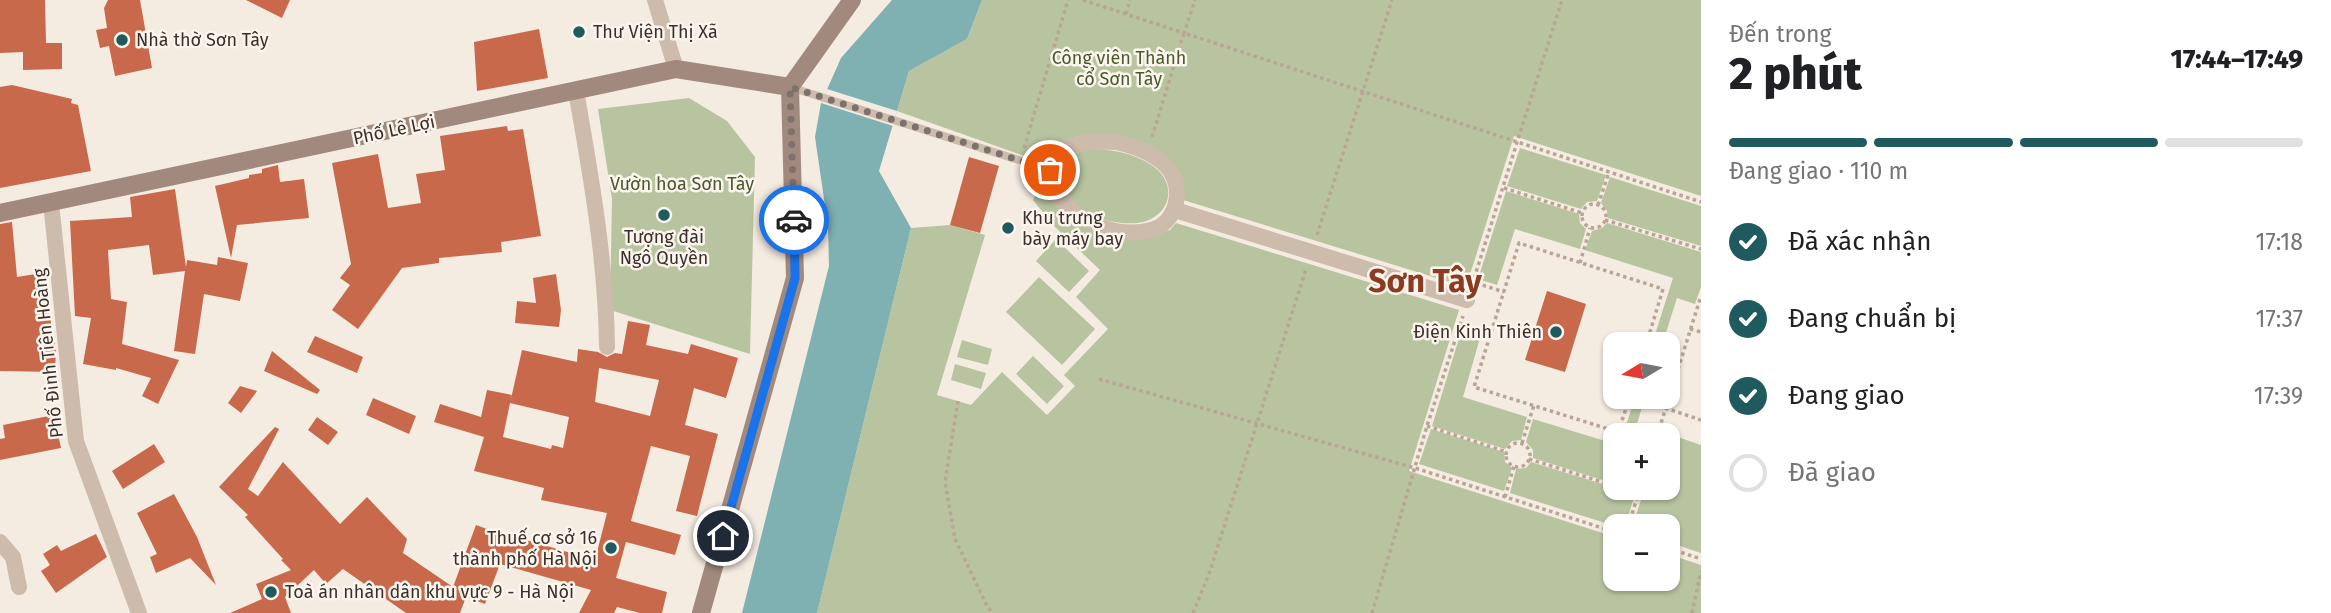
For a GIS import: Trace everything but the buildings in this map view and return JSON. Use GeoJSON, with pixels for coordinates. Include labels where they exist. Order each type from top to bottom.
{"type":"FeatureCollection","features":[{"type":"Feature","properties":{"kind":"main road"},"geometry":{"type":"LineString","coordinates":[[701,613],[795,278],[790,87],[852,0]]}},
{"type":"Feature","properties":{"kind":"main road","name":"Phố Lê Lợi"},"geometry":{"type":"LineString","coordinates":[[0,213],[676,69],[790,87]]}},
{"type":"Feature","properties":{"kind":"street"},"geometry":{"type":"LineString","coordinates":[[655,0],[676,69]]}},
{"type":"Feature","properties":{"kind":"street"},"geometry":{"type":"LineString","coordinates":[[576,91],[602,250],[607,347]]}},
{"type":"Feature","properties":{"kind":"street"},"geometry":{"type":"LineString","coordinates":[[1116,142],[1147,153],[1170,170],[1176,183],[1177,197],[1175,210],[1168,220],[1150,230],[1130,232],[1087,222],[1063,202],[1051,182],[1050,170],[1055,158],[1063,150],[1084,143],[1116,142]]}},
{"type":"Feature","properties":{"kind":"street","name":"Phố Đinh Tiên Hoàng"},"geometry":{"type":"LineString","coordinates":[[51,204],[76,441],[139,613]]}},
{"type":"Feature","properties":{"kind":"street"},"geometry":{"type":"LineString","coordinates":[[1175,210],[1467,300]]}},
{"type":"Feature","properties":{"kind":"street"},"geometry":{"type":"LineString","coordinates":[[0,542],[13,557],[19,587]]}},
{"type":"Feature","properties":{"kind":"lane"},"geometry":{"type":"LineString","coordinates":[[790,87],[1050,170]]}},
{"type":"Feature","properties":{"kind":"path"},"geometry":{"type":"LineString","coordinates":[[1021,160],[1068,0]]}},
{"type":"Feature","properties":{"kind":"path"},"geometry":{"type":"LineString","coordinates":[[1083,0],[1701,202]]}},
{"type":"Feature","properties":{"kind":"path"},"geometry":{"type":"LineString","coordinates":[[1126,14],[1130,0]]}},
{"type":"Feature","properties":{"kind":"path"},"geometry":{"type":"LineString","coordinates":[[1147,153],[1195,0]]}},
{"type":"Feature","properties":{"kind":"path"},"geometry":{"type":"LineString","coordinates":[[1193,613],[1210,571],[1392,0]]}},
{"type":"Feature","properties":{"kind":"path"},"geometry":{"type":"LineString","coordinates":[[1598,205],[1609,173]]}},
{"type":"Feature","properties":{"kind":"path"},"geometry":{"type":"LineString","coordinates":[[1504,188],[1582,213]]}},
{"type":"Feature","properties":{"kind":"path"},"geometry":{"type":"LineString","coordinates":[[1590,205],[1598,205],[1605,213],[1605,220],[1601,226],[1590,228],[1582,221],[1582,213],[1590,205]]}},
{"type":"Feature","properties":{"kind":"path"},"geometry":{"type":"LineString","coordinates":[[1605,220],[1701,249]]}},
{"type":"Feature","properties":{"kind":"path"},"geometry":{"type":"LineString","coordinates":[[1580,262],[1590,228]]}},
{"type":"Feature","properties":{"kind":"path"},"geometry":{"type":"LineString","coordinates":[[1625,410],[1618,432],[1474,387],[1519,243],[1663,289],[1650,332]]}},
{"type":"Feature","properties":{"kind":"path"},"geometry":{"type":"LineString","coordinates":[[1473,282],[1504,292]]}},
{"type":"Feature","properties":{"kind":"path"},"geometry":{"type":"LineString","coordinates":[[1680,360],[1701,296]]}},
{"type":"Feature","properties":{"kind":"path"},"geometry":{"type":"LineString","coordinates":[[1460,324],[1491,334]]}},
{"type":"Feature","properties":{"kind":"path"},"geometry":{"type":"LineString","coordinates":[[1690,329],[1701,332]]}},
{"type":"Feature","properties":{"kind":"path"},"geometry":{"type":"LineString","coordinates":[[1099,379],[1415,468],[1603,528]]}},
{"type":"Feature","properties":{"kind":"path"},"geometry":{"type":"LineString","coordinates":[[958,401],[946,482],[955,539],[988,608],[994,613]]}},
{"type":"Feature","properties":{"kind":"path"},"geometry":{"type":"LineString","coordinates":[[1522,443],[1534,405]]}},
{"type":"Feature","properties":{"kind":"path"},"geometry":{"type":"LineString","coordinates":[[1671,410],[1701,420]]}},
{"type":"Feature","properties":{"kind":"path"},"geometry":{"type":"LineString","coordinates":[[1427,426],[1507,452]]}},
{"type":"Feature","properties":{"kind":"path"},"geometry":{"type":"LineString","coordinates":[[1522,443],[1511,445],[1507,459],[1514,466],[1522,466],[1529,459]]}},
{"type":"Feature","properties":{"kind":"path"},"geometry":{"type":"LineString","coordinates":[[1522,443],[1528,448],[1529,459]]}},
{"type":"Feature","properties":{"kind":"path"},"geometry":{"type":"LineString","coordinates":[[1529,459],[1603,482]]}},
{"type":"Feature","properties":{"kind":"path"},"geometry":{"type":"LineString","coordinates":[[1505,497],[1514,466]]}},
{"type":"Feature","properties":{"kind":"path"},"geometry":{"type":"LineString","coordinates":[[1680,552],[1701,559]]}},
{"type":"Feature","properties":{"kind":"path"},"geometry":{"type":"LineString","coordinates":[[1692,613],[1701,571]]}},
{"type":"Feature","properties":{"kind":"green space","name":"Công viên Thành cổ Sơn Tây"},"geometry":{"type":"Polygon","coordinates":[[[982,0],[1701,0],[1701,196],[1514,136],[1466,287],[1183,200],[1174,166],[1094,134],[1078,136],[1065,142],[1044,163],[897,111],[909,71],[967,39],[982,0]]]}},
{"type":"Feature","properties":{"kind":"green space","name":"Vườn hoa Sơn Tây"},"geometry":{"type":"Polygon","coordinates":[[[689,98],[727,121],[755,157],[750,354],[610,310],[612,199],[598,109],[689,98]]]}},
{"type":"Feature","properties":{"kind":"green space"},"geometry":{"type":"Polygon","coordinates":[[[1520,148],[1606,175],[1597,201],[1587,202],[1581,209],[1507,186],[1520,148]]]}},
{"type":"Feature","properties":{"kind":"green space"},"geometry":{"type":"Polygon","coordinates":[[[1087,149],[1121,152],[1153,166],[1166,182],[1168,192],[1163,209],[1157,216],[1137,223],[1114,222],[1090,214],[1079,207],[1064,189],[1061,169],[1069,156],[1087,149]]]}},
{"type":"Feature","properties":{"kind":"green space"},"geometry":{"type":"Polygon","coordinates":[[[1610,177],[1701,206],[1701,246],[1608,218],[1601,203],[1610,177]]]}},
{"type":"Feature","properties":{"kind":"green space"},"geometry":{"type":"Polygon","coordinates":[[[1040,185],[1069,213],[1151,236],[1170,230],[1176,223],[1459,310],[1409,471],[1603,533],[1603,591],[1680,591],[1680,558],[1701,565],[1701,613],[817,613],[911,228],[950,225],[985,235],[937,395],[971,405],[1002,372],[1047,415],[1075,386],[1064,375],[1108,329],[1076,297],[1100,270],[1055,227],[1033,200],[1040,185]]]}},
{"type":"Feature","properties":{"kind":"green space"},"geometry":{"type":"Polygon","coordinates":[[[1506,191],[1579,214],[1580,223],[1586,229],[1580,249],[1515,229],[1497,285],[1478,279],[1506,191]]]}},
{"type":"Feature","properties":{"kind":"green space"},"geometry":{"type":"Polygon","coordinates":[[[1607,223],[1701,252],[1701,287],[1695,304],[1677,298],[1666,332],[1656,332],[1673,278],[1585,250],[1592,231],[1607,223]]]}},
{"type":"Feature","properties":{"kind":"green space"},"geometry":{"type":"Polygon","coordinates":[[[1056,239],[1089,271],[1069,292],[1036,261],[1056,239]]]}},
{"type":"Feature","properties":{"kind":"green space"},"geometry":{"type":"Polygon","coordinates":[[[1039,277],[1095,329],[1062,365],[1006,312],[1039,277]]]}},
{"type":"Feature","properties":{"kind":"green space"},"geometry":{"type":"Polygon","coordinates":[[[1461,332],[1480,338],[1463,397],[1527,417],[1521,440],[1512,441],[1505,449],[1432,426],[1461,332]]]}},
{"type":"Feature","properties":{"kind":"green space"},"geometry":{"type":"Polygon","coordinates":[[[962,340],[992,349],[988,365],[957,357],[962,340]]]}},
{"type":"Feature","properties":{"kind":"green space"},"geometry":{"type":"Polygon","coordinates":[[[1033,356],[1064,386],[1047,404],[1016,374],[1033,356]]]}},
{"type":"Feature","properties":{"kind":"green space"},"geometry":{"type":"Polygon","coordinates":[[[955,364],[986,373],[981,389],[951,380],[955,364]]]}},
{"type":"Feature","properties":{"kind":"green space"},"geometry":{"type":"Polygon","coordinates":[[[1631,410],[1641,410],[1637,423],[1627,423],[1631,410]]]}},
{"type":"Feature","properties":{"kind":"green space"},"geometry":{"type":"Polygon","coordinates":[[[1533,419],[1603,440],[1603,480],[1533,458],[1533,450],[1526,442],[1533,419]]]}},
{"type":"Feature","properties":{"kind":"green space"},"geometry":{"type":"Polygon","coordinates":[[[1431,429],[1504,452],[1505,462],[1512,468],[1504,491],[1419,464],[1431,429]]]}},
{"type":"Feature","properties":{"kind":"green space"},"geometry":{"type":"Polygon","coordinates":[[[1680,438],[1701,445],[1701,553],[1680,546],[1680,514],[1636,514],[1641,500],[1680,500],[1680,438]]]}},
{"type":"Feature","properties":{"kind":"green space"},"geometry":{"type":"Polygon","coordinates":[[[1531,462],[1603,484],[1603,500],[1633,500],[1629,514],[1603,514],[1603,522],[1510,493],[1516,469],[1526,468],[1531,462]]]}},
{"type":"Feature","properties":{"kind":"water"},"geometry":{"type":"Polygon","coordinates":[[[892,0],[982,0],[967,39],[909,71],[879,171],[911,228],[817,613],[742,613],[829,266],[828,226],[815,137],[821,103],[841,58],[892,0]]]}},
{"type":"Feature","properties":{"kind":"pier"},"geometry":{"type":"Polygon","coordinates":[[[827,89],[897,111],[893,126],[821,103],[827,89]]]}},
{"type":"Feature","properties":{"kind":"way so far"},"geometry":{"type":"LineString","coordinates":[[794,220],[790,87],[1050,170]]}},
{"type":"Feature","properties":{"kind":"place","name":"Thư Viện Thị Xã"},"geometry":{"type":"Point","coordinates":[579,32]}},
{"type":"Feature","properties":{"kind":"place","name":"Nhà thờ Sơn Tây"},"geometry":{"type":"Point","coordinates":[122,40]}},
{"type":"Feature","properties":{"kind":"place","name":"Tượng đài Ngô Quyền"},"geometry":{"type":"Point","coordinates":[664,215]}},
{"type":"Feature","properties":{"kind":"place","name":"Khu trưng bày máy bay"},"geometry":{"type":"Point","coordinates":[1008,228]}},
{"type":"Feature","properties":{"kind":"place","name":"Điện Kinh Thiên"},"geometry":{"type":"Point","coordinates":[1556,332]}},
{"type":"Feature","properties":{"kind":"place","name":"Thuế cơ sở 16 thành phố Hà Nội"},"geometry":{"type":"Point","coordinates":[611,548]}},
{"type":"Feature","properties":{"kind":"place","name":"Toà án nhân dân khu vực 9 - Hà Nội"},"geometry":{"type":"Point","coordinates":[271,592]}},
{"type":"Feature","properties":{"kind":"district","name":"Sơn Tây"},"geometry":{"type":"Point","coordinates":[1425,281]}},
{"type":"Feature","properties":{"kind":"route"},"geometry":{"type":"LineString","coordinates":[[723,536],[795,278],[794,220]]}}]}
